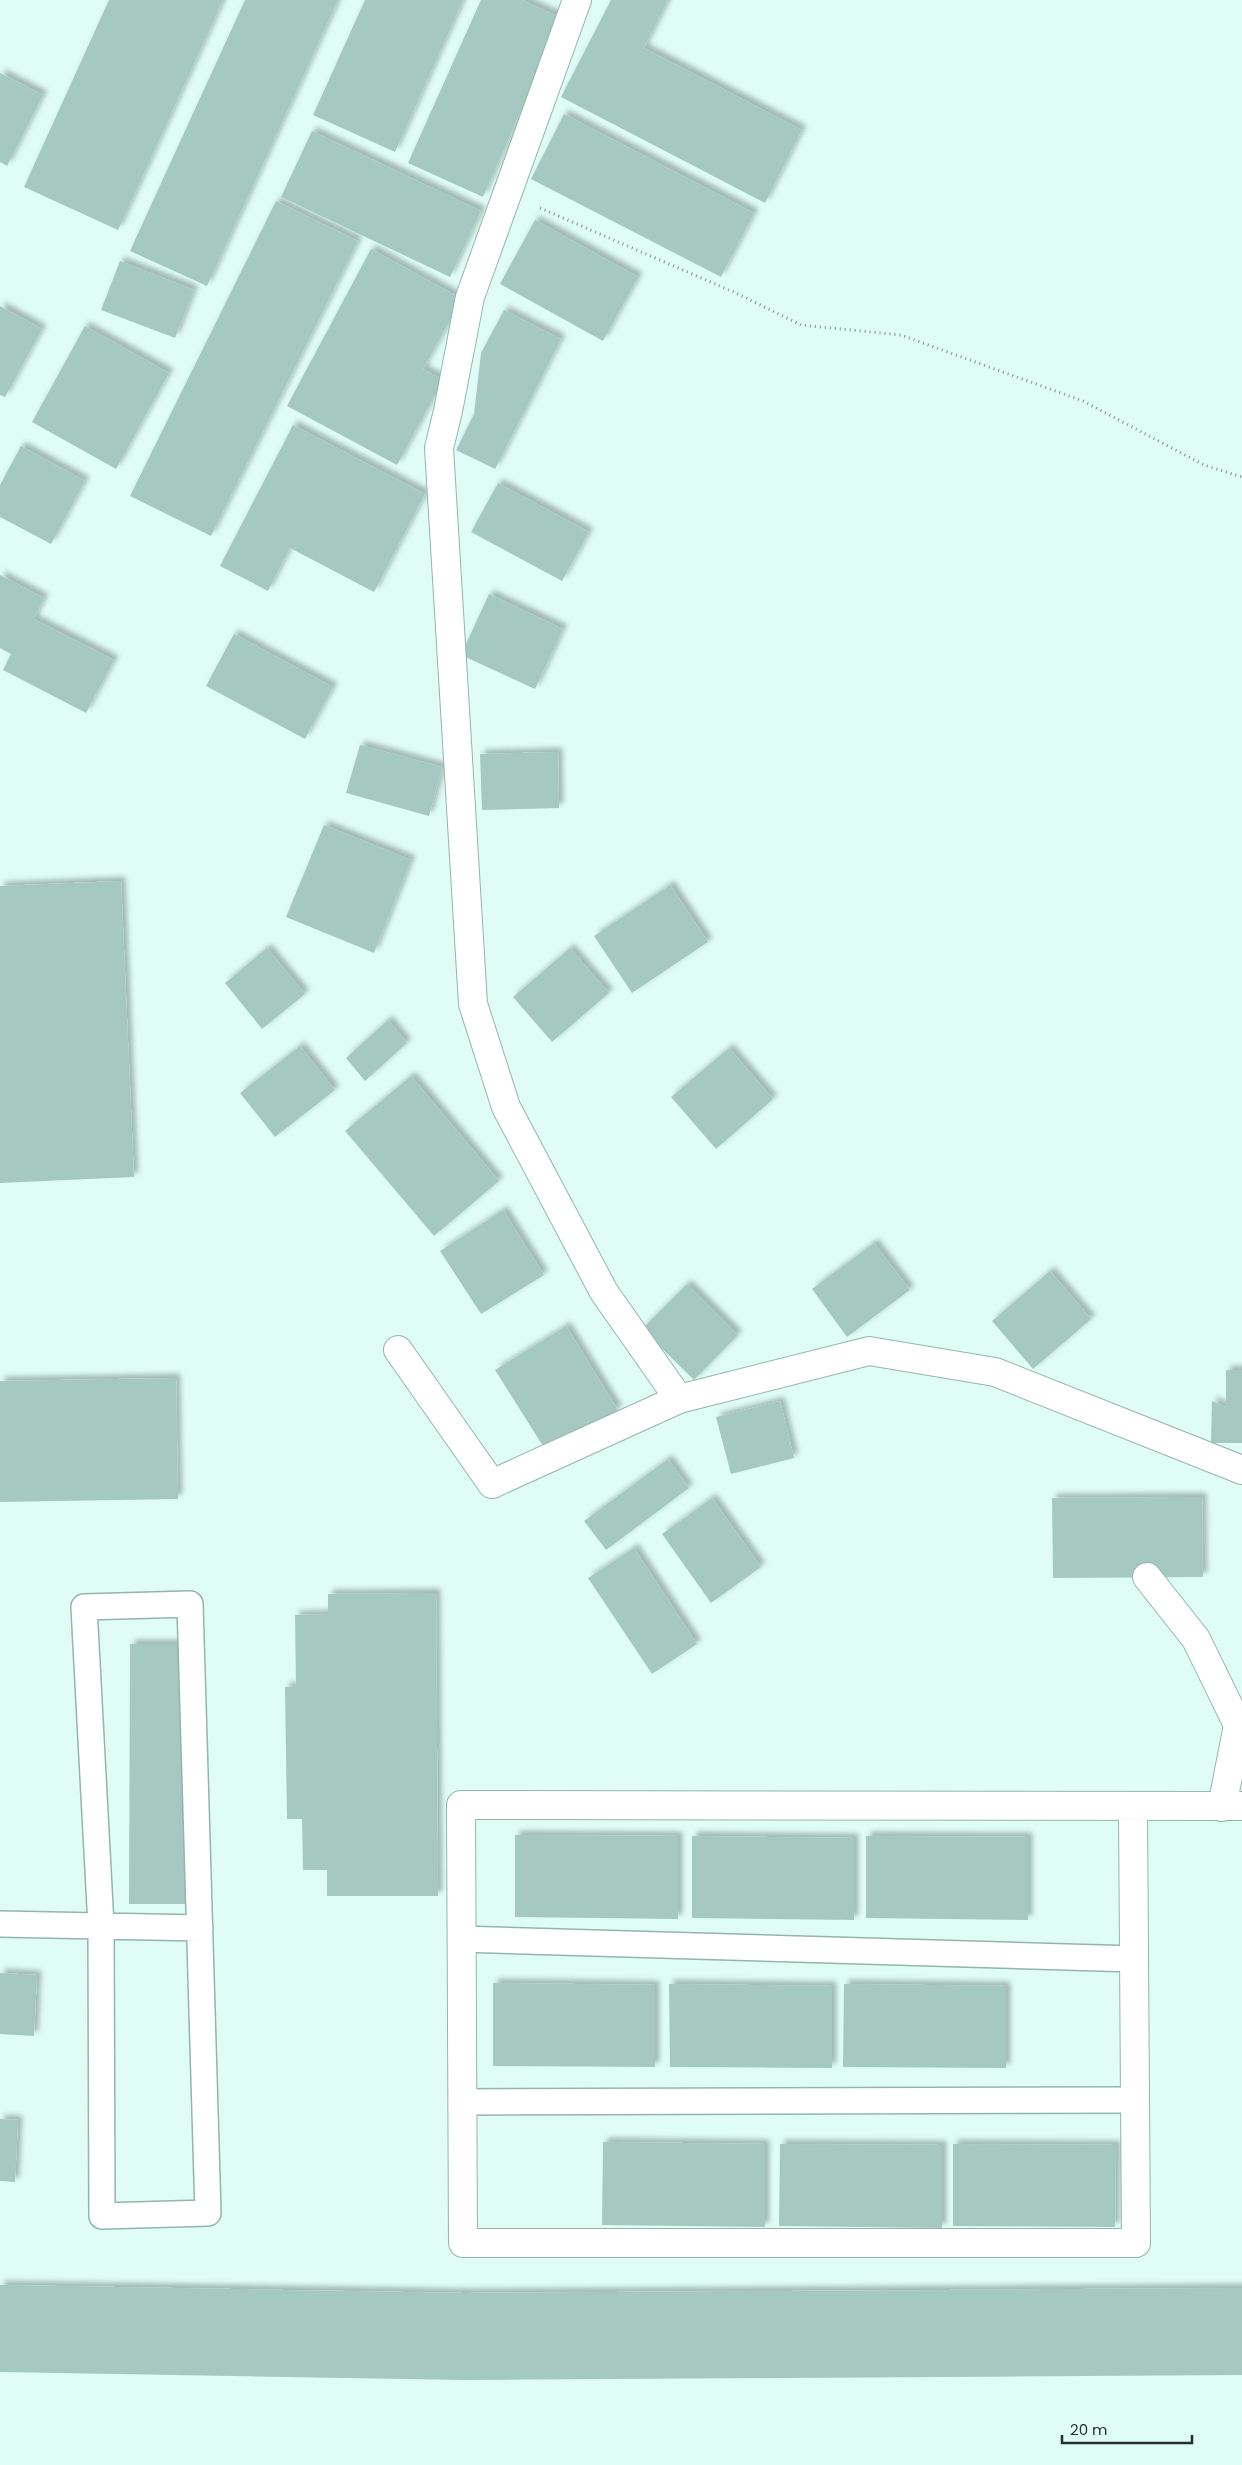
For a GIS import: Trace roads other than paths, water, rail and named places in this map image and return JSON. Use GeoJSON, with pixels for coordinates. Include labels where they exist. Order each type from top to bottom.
{"type":"FeatureCollection","features":[{"type":"Feature","properties":{"kind":"street"},"geometry":{"type":"LineString","coordinates":[[577,0],[470,297],[439,448],[473,1004],[506,1107],[604,1292],[678,1398]]}},
{"type":"Feature","properties":{"kind":"street"},"geometry":{"type":"LineString","coordinates":[[398,1350],[492,1484],[678,1398],[869,1351],[995,1372],[1242,1470]]}},
{"type":"Feature","properties":{"kind":"street"},"geometry":{"type":"LineString","coordinates":[[1133,1808],[1136,2243],[463,2243],[461,1805],[1232,1807],[1238,1725],[1196,1638],[1147,1577]]}},
{"type":"Feature","properties":{"kind":"lane"},"geometry":{"type":"LineString","coordinates":[[190,1604],[200,1928],[208,2213],[102,2216],[101,1926],[84,1607],[190,1604]]}},
{"type":"Feature","properties":{"kind":"lane"},"geometry":{"type":"LineString","coordinates":[[0,1924],[200,1928]]}},
{"type":"Feature","properties":{"kind":"lane"},"geometry":{"type":"LineString","coordinates":[[462,1939],[1134,1959]]}},
{"type":"Feature","properties":{"kind":"lane"},"geometry":{"type":"LineString","coordinates":[[462,2102],[1135,2100]]}}]}
